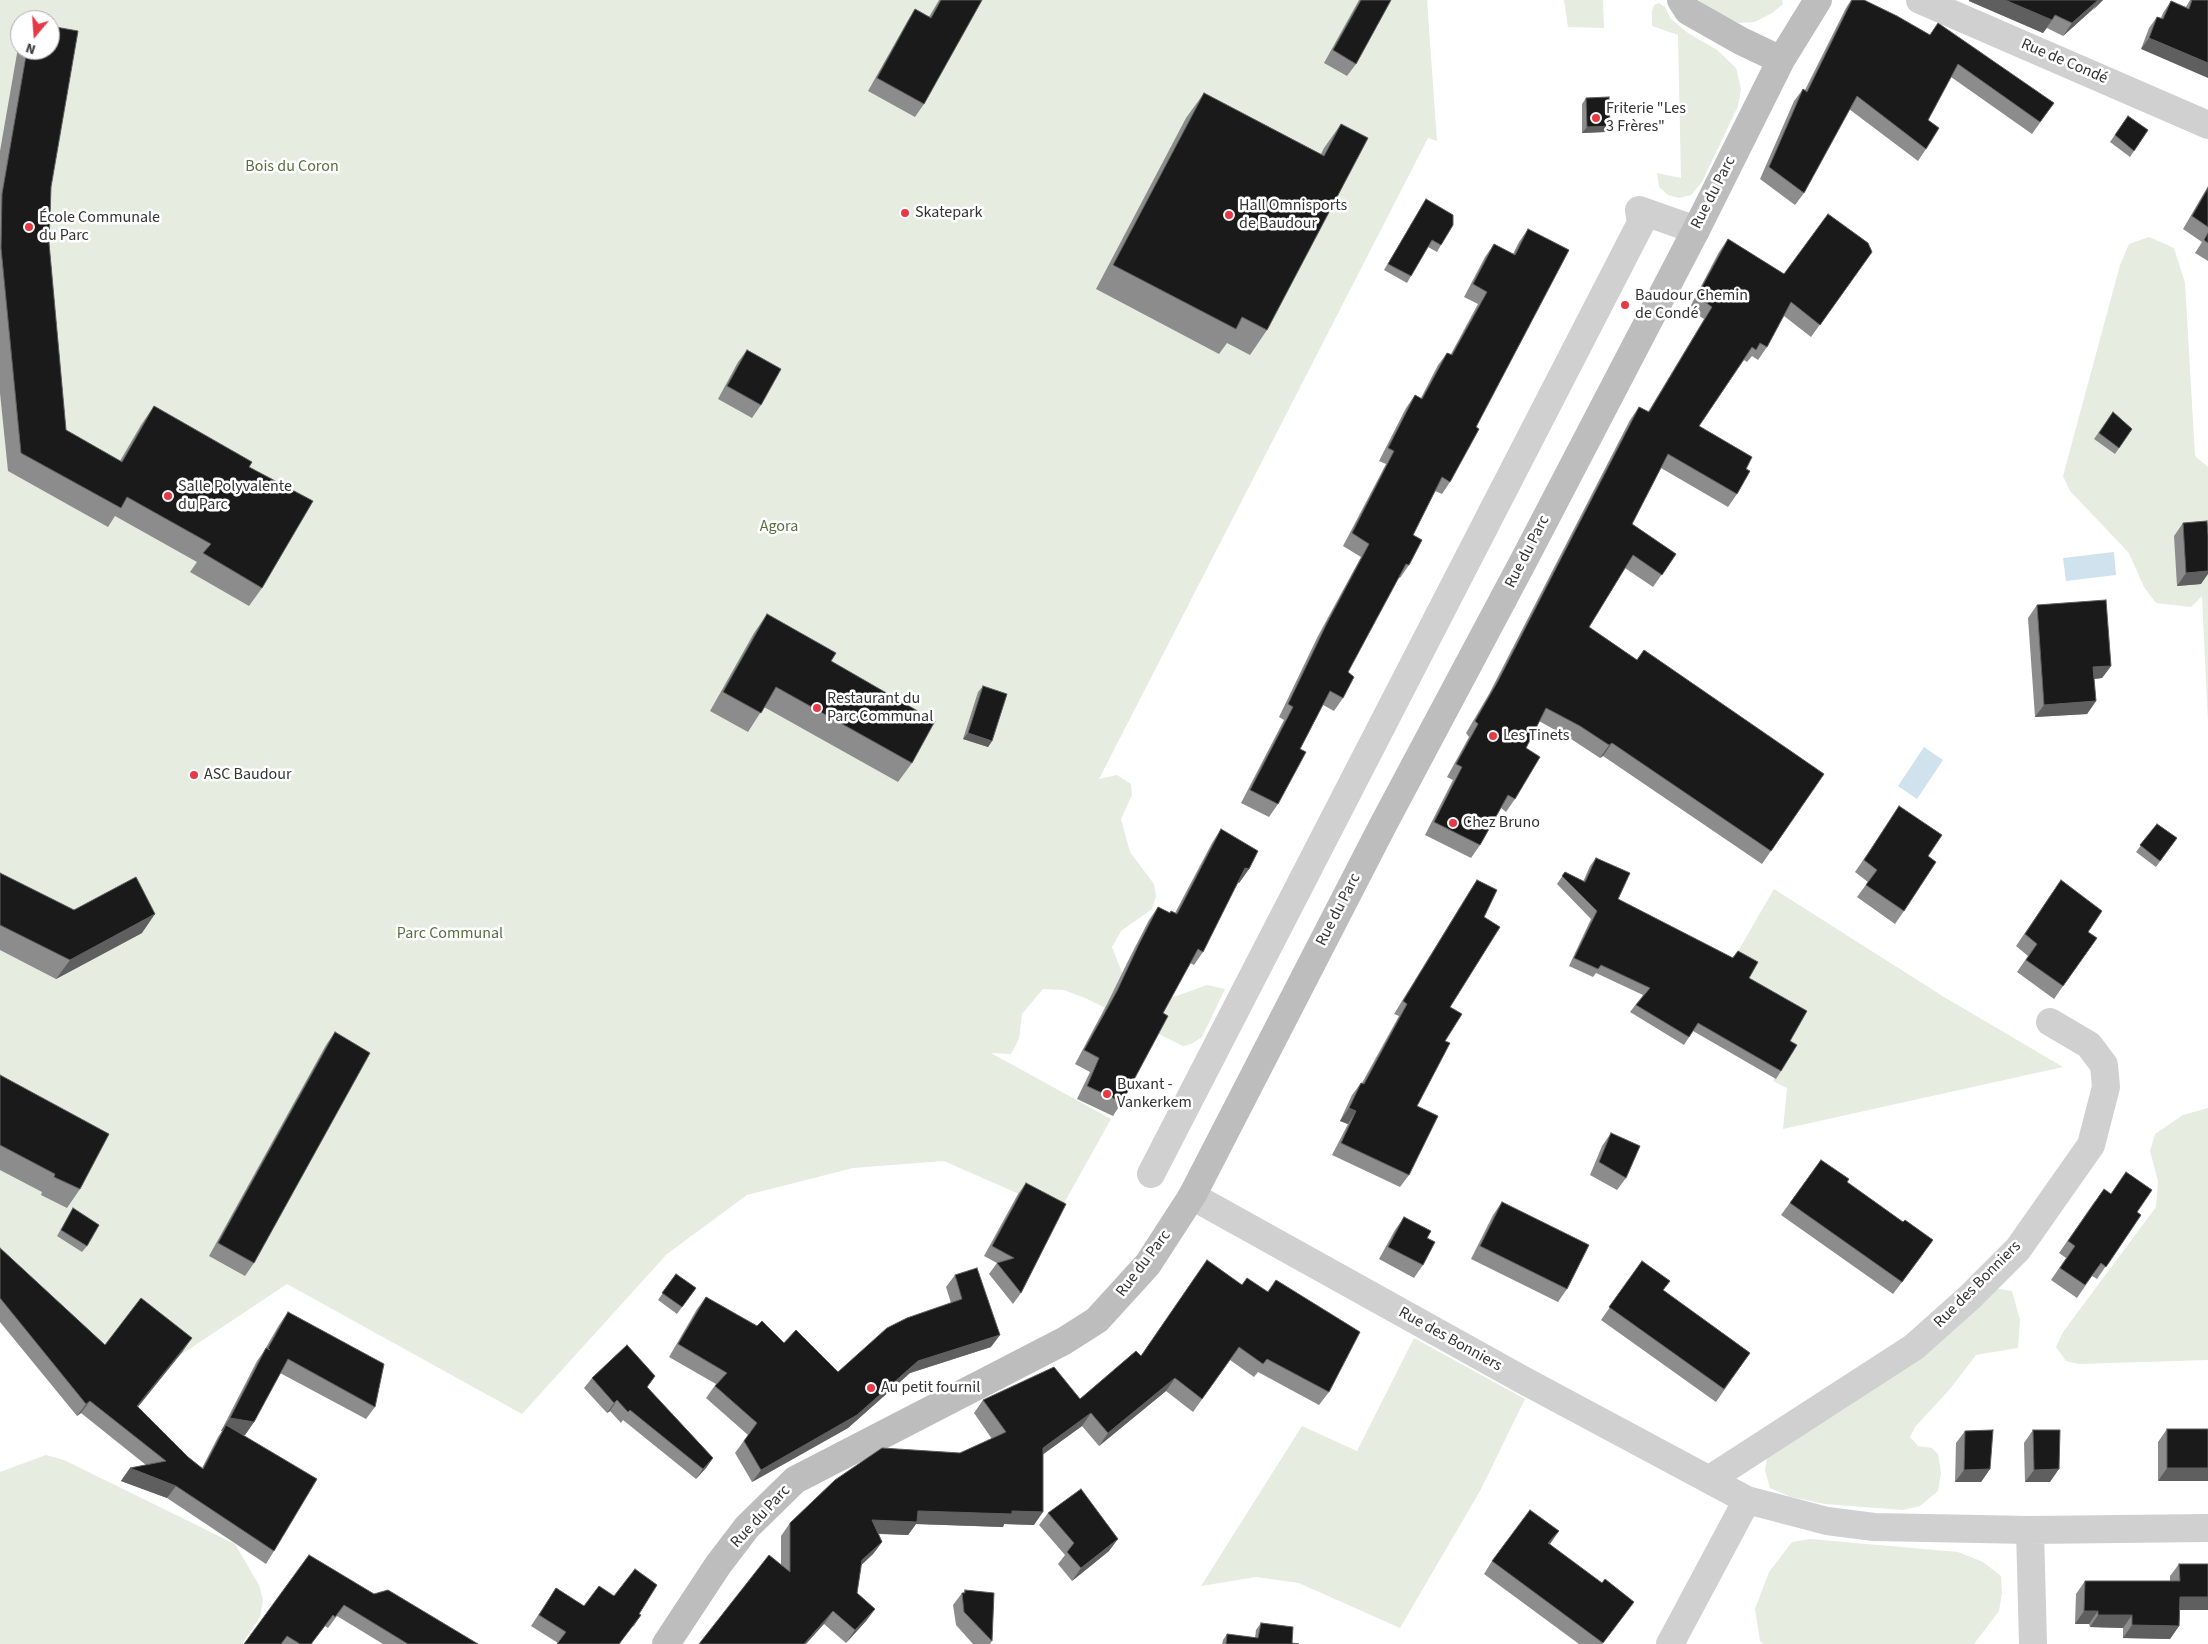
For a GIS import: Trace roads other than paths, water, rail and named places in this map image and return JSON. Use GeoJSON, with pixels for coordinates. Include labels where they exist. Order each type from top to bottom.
{"type":"FeatureCollection","features":[{"type":"Feature","properties":{"kind":"street"},"geometry":{"type":"LineString","coordinates":[[1681,0],[1688,11],[1741,41],[1781,60]]}},
{"type":"Feature","properties":{"kind":"street","name":"Rue du Parc"},"geometry":{"type":"LineString","coordinates":[[666,1644],[718,1565],[747,1527],[795,1480],[1064,1341],[1097,1320],[1148,1264],[1192,1196],[1696,230],[1781,60],[1818,0]]}},
{"type":"Feature","properties":{"kind":"street","name":"Rue de Condé"},"geometry":{"type":"LineString","coordinates":[[1920,0],[2208,125]]}},
{"type":"Feature","properties":{"kind":"street"},"geometry":{"type":"LineString","coordinates":[[1152,1174],[1641,223],[1640,210],[1696,230]]}},
{"type":"Feature","properties":{"kind":"street","name":"Rue des Bonniers"},"geometry":{"type":"LineString","coordinates":[[1710,1480],[1914,1348],[2018,1249],[2092,1145],[2106,1087],[2104,1065],[2089,1045],[2050,1022]]}},
{"type":"Feature","properties":{"kind":"street","name":"Rue des Bonniers"},"geometry":{"type":"LineString","coordinates":[[1192,1196],[1523,1380],[1747,1500],[1827,1521],[1874,1527],[2030,1530],[2208,1528]]}},
{"type":"Feature","properties":{"kind":"street"},"geometry":{"type":"LineString","coordinates":[[1670,1644],[1747,1500]]}},
{"type":"Feature","properties":{"kind":"street"},"geometry":{"type":"LineString","coordinates":[[2030,1530],[2033,1644]]}},
{"type":"Feature","properties":{"kind":"water"},"geometry":{"type":"Polygon","coordinates":[[[2114,552],[2116,575],[2066,581],[2063,558],[2114,552]]]}},
{"type":"Feature","properties":{"kind":"water"},"geometry":{"type":"Polygon","coordinates":[[[1924,747],[1943,760],[1917,799],[1898,786],[1924,747]]]}},
{"type":"Feature","properties":{"kind":"place","name":"Friterie \"Les 3 Frères\""},"geometry":{"type":"Point","coordinates":[1596,118]}},
{"type":"Feature","properties":{"kind":"place","name":"Skatepark"},"geometry":{"type":"Point","coordinates":[905,213]}},
{"type":"Feature","properties":{"kind":"place","name":"Hall Omnisports de Baudour"},"geometry":{"type":"Point","coordinates":[1229,215]}},
{"type":"Feature","properties":{"kind":"place","name":"École Communale du Parc"},"geometry":{"type":"Point","coordinates":[29,227]}},
{"type":"Feature","properties":{"kind":"place","name":"Baudour Chemin de Condé"},"geometry":{"type":"Point","coordinates":[1625,305]}},
{"type":"Feature","properties":{"kind":"place","name":"Salle Polyvalente du Parc"},"geometry":{"type":"Point","coordinates":[168,496]}},
{"type":"Feature","properties":{"kind":"place","name":"Restaurant du Parc Communal"},"geometry":{"type":"Point","coordinates":[817,708]}},
{"type":"Feature","properties":{"kind":"place","name":"Les Tinets"},"geometry":{"type":"Point","coordinates":[1493,736]}},
{"type":"Feature","properties":{"kind":"place","name":"ASC Baudour"},"geometry":{"type":"Point","coordinates":[194,775]}},
{"type":"Feature","properties":{"kind":"place","name":"Chez Bruno"},"geometry":{"type":"Point","coordinates":[1453,823]}},
{"type":"Feature","properties":{"kind":"place","name":"Buxant - Vankerkem"},"geometry":{"type":"Point","coordinates":[1107,1094]}},
{"type":"Feature","properties":{"kind":"place","name":"Au petit fournil"},"geometry":{"type":"Point","coordinates":[871,1388]}},
{"type":"Feature","properties":{"kind":"park label","name":"Bois du Coron"},"geometry":{"type":"Point","coordinates":[292,167]}},
{"type":"Feature","properties":{"kind":"park label","name":"Agora"},"geometry":{"type":"Point","coordinates":[779,527]}},
{"type":"Feature","properties":{"kind":"park label","name":"Parc Communal"},"geometry":{"type":"Point","coordinates":[450,934]}}]}
